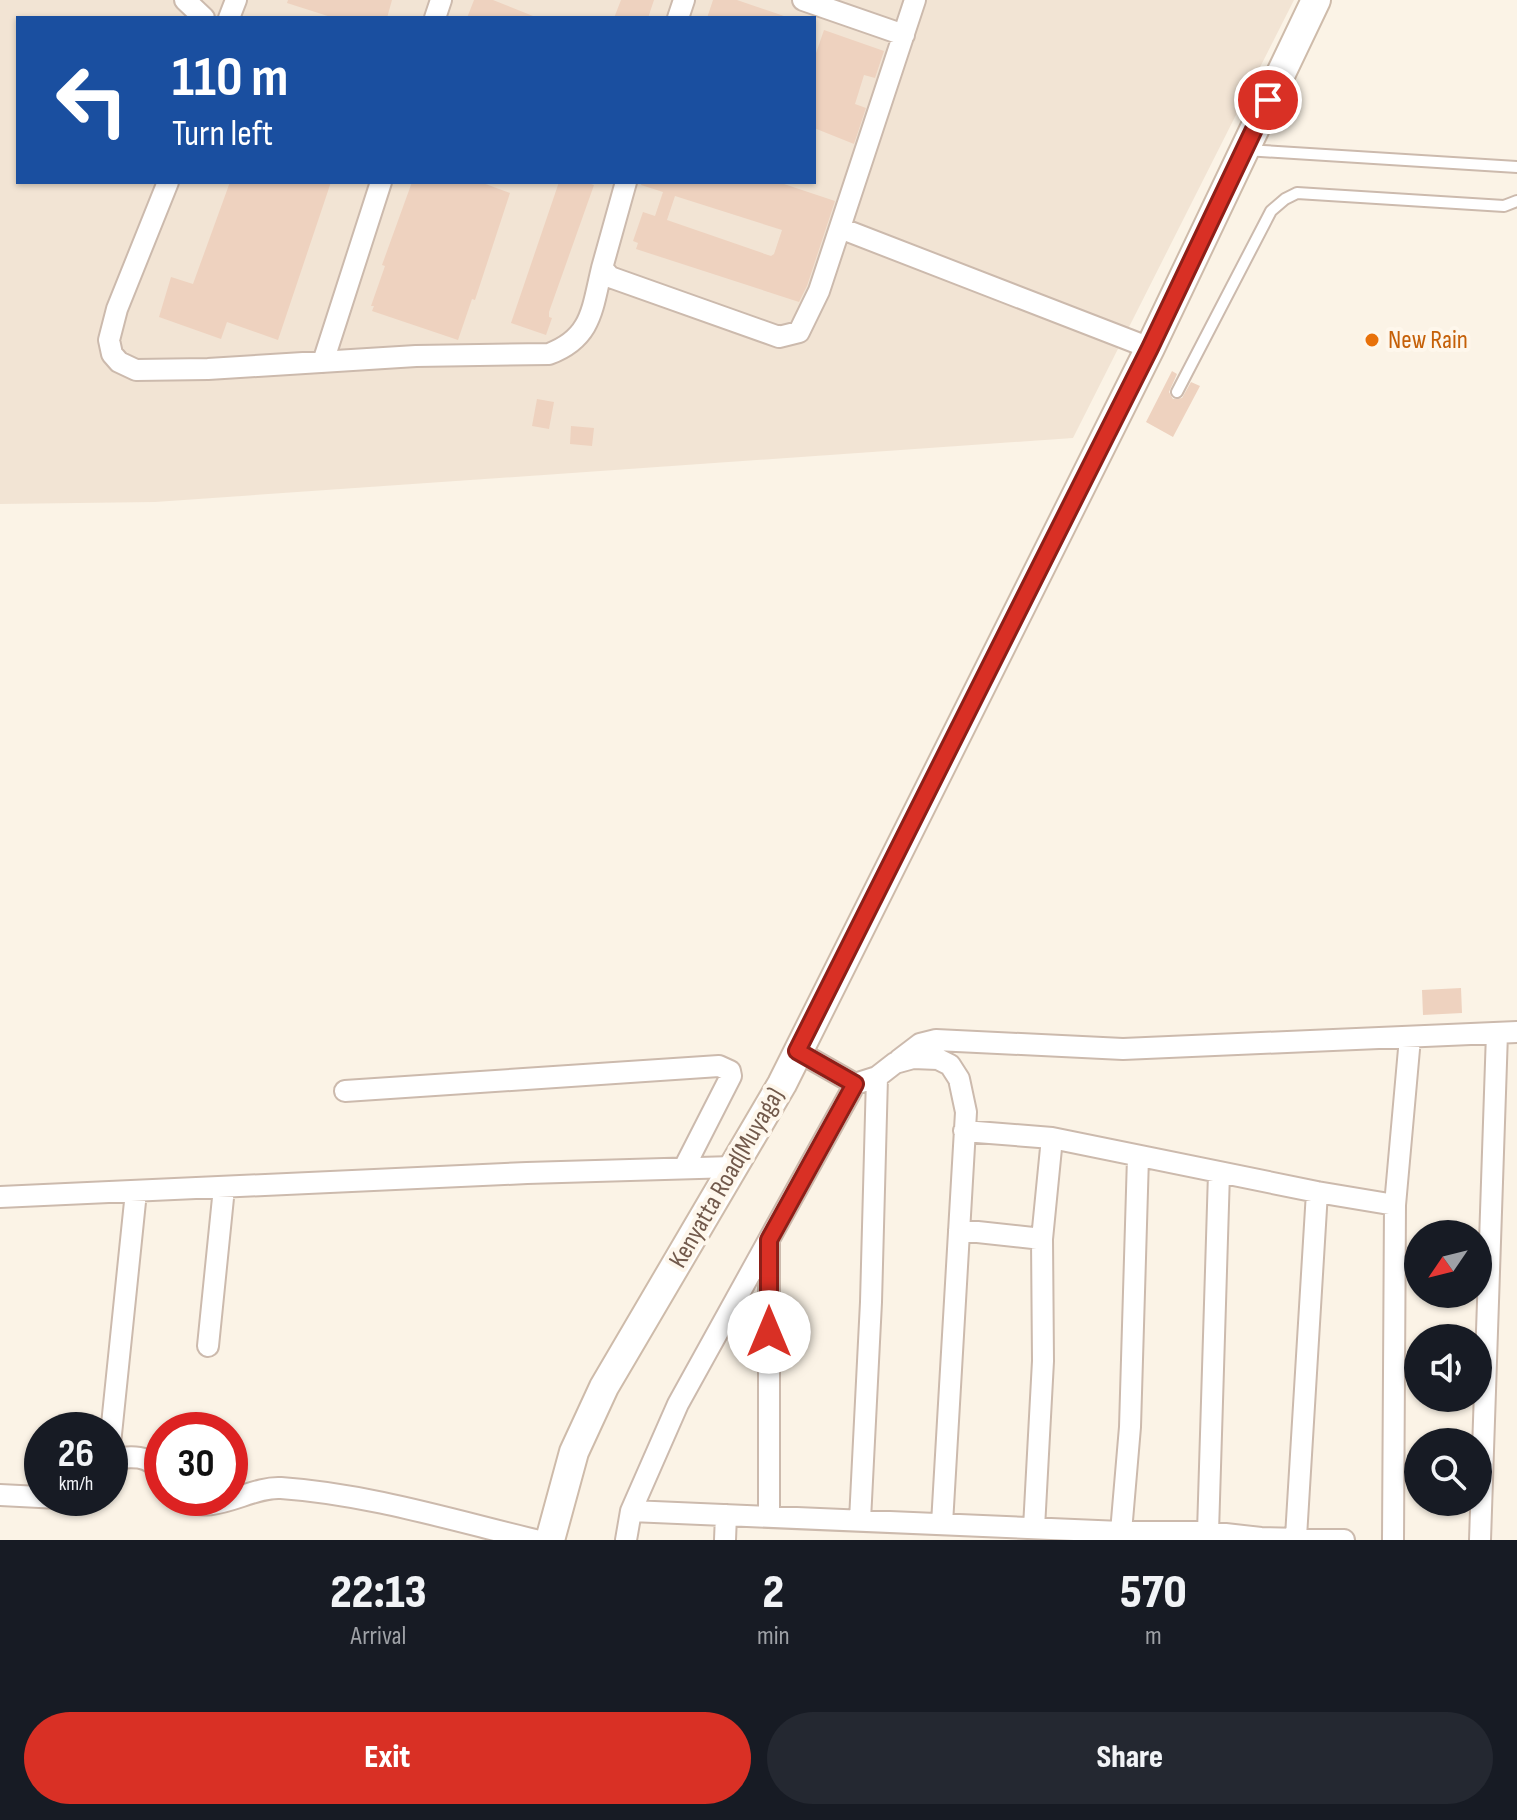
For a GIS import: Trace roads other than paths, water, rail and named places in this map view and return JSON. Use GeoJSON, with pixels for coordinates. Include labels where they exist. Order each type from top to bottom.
{"type":"FeatureCollection","features":[{"type":"Feature","properties":{"kind":"main road","name":"Kenyatta Road(Muyaga)"},"geometry":{"type":"LineString","coordinates":[[550,1540],[574,1452],[604,1387],[782,1084],[1150,348],[1316,0]]}},
{"type":"Feature","properties":{"kind":"street"},"geometry":{"type":"LineString","coordinates":[[185,0],[202,16]]}},
{"type":"Feature","properties":{"kind":"street"},"geometry":{"type":"LineString","coordinates":[[803,0],[904,35]]}},
{"type":"Feature","properties":{"kind":"street"},"geometry":{"type":"LineString","coordinates":[[602,268],[610,277],[779,337],[799,332],[819,291],[915,0]]}},
{"type":"Feature","properties":{"kind":"street"},"geometry":{"type":"LineString","coordinates":[[167,184],[117,309],[109,340],[112,354],[119,362],[136,370],[208,369],[416,356],[549,354],[570,346],[582,333],[625,184]]}},
{"type":"Feature","properties":{"kind":"street"},"geometry":{"type":"LineString","coordinates":[[323,362],[380,184]]}},
{"type":"Feature","properties":{"kind":"street"},"geometry":{"type":"LineString","coordinates":[[840,228],[1150,348]]}},
{"type":"Feature","properties":{"kind":"street"},"geometry":{"type":"LineString","coordinates":[[626,1540],[631,1511],[678,1404],[855,1084],[877,1077],[920,1044],[936,1040],[1123,1049],[1507,1033],[1480,1540]]}},
{"type":"Feature","properties":{"kind":"street"},"geometry":{"type":"LineString","coordinates":[[1393,1540],[1395,1205],[1410,1038]]}},
{"type":"Feature","properties":{"kind":"street"},"geometry":{"type":"LineString","coordinates":[[797,1051],[855,1084]]}},
{"type":"Feature","properties":{"kind":"street"},"geometry":{"type":"LineString","coordinates":[[895,1063],[913,1058],[938,1059],[950,1065],[959,1079],[966,1112],[942,1524]]}},
{"type":"Feature","properties":{"kind":"street"},"geometry":{"type":"LineString","coordinates":[[345,1091],[725,1068],[731,1076],[684,1168]]}},
{"type":"Feature","properties":{"kind":"street"},"geometry":{"type":"LineString","coordinates":[[860,1520],[871,1302],[877,1077]]}},
{"type":"Feature","properties":{"kind":"street"},"geometry":{"type":"LineString","coordinates":[[964,1131],[1052,1138],[1395,1205]]}},
{"type":"Feature","properties":{"kind":"street"},"geometry":{"type":"LineString","coordinates":[[1034,1528],[1043,1361],[1042,1239],[1052,1138]]}},
{"type":"Feature","properties":{"kind":"street"},"geometry":{"type":"LineString","coordinates":[[1121,1532],[1130,1427],[1138,1157]]}},
{"type":"Feature","properties":{"kind":"street"},"geometry":{"type":"LineString","coordinates":[[0,1197],[733,1167]]}},
{"type":"Feature","properties":{"kind":"street"},"geometry":{"type":"LineString","coordinates":[[1208,1532],[1219,1173]]}},
{"type":"Feature","properties":{"kind":"street"},"geometry":{"type":"LineString","coordinates":[[208,1346],[224,1188]]}},
{"type":"Feature","properties":{"kind":"street"},"geometry":{"type":"LineString","coordinates":[[113,1412],[136,1192]]}},
{"type":"Feature","properties":{"kind":"street"},"geometry":{"type":"LineString","coordinates":[[1296,1537],[1317,1192]]}},
{"type":"Feature","properties":{"kind":"street"},"geometry":{"type":"LineString","coordinates":[[959,1230],[1042,1239]]}},
{"type":"Feature","properties":{"kind":"street"},"geometry":{"type":"LineString","coordinates":[[769,1240],[769,1516]]}},
{"type":"Feature","properties":{"kind":"street"},"geometry":{"type":"LineString","coordinates":[[248,1493],[281,1488],[385,1505],[535,1540]]}},
{"type":"Feature","properties":{"kind":"street"},"geometry":{"type":"LineString","coordinates":[[0,1495],[24,1496]]}},
{"type":"Feature","properties":{"kind":"street"},"geometry":{"type":"LineString","coordinates":[[631,1511],[1034,1528],[1081,1535],[1208,1532],[1261,1539],[1296,1537],[1344,1540]]}},
{"type":"Feature","properties":{"kind":"street"},"geometry":{"type":"LineString","coordinates":[[725,1540],[726,1515]]}},
{"type":"Feature","properties":{"kind":"lane"},"geometry":{"type":"LineString","coordinates":[[1244,150],[1517,167]]}},
{"type":"Feature","properties":{"kind":"lane"},"geometry":{"type":"LineString","coordinates":[[1177,392],[1271,211],[1285,199],[1297,193],[1504,206],[1517,201]]}},
{"type":"Feature","properties":{"kind":"place","name":"New Rain"},"geometry":{"type":"Point","coordinates":[1372,340]}}]}
